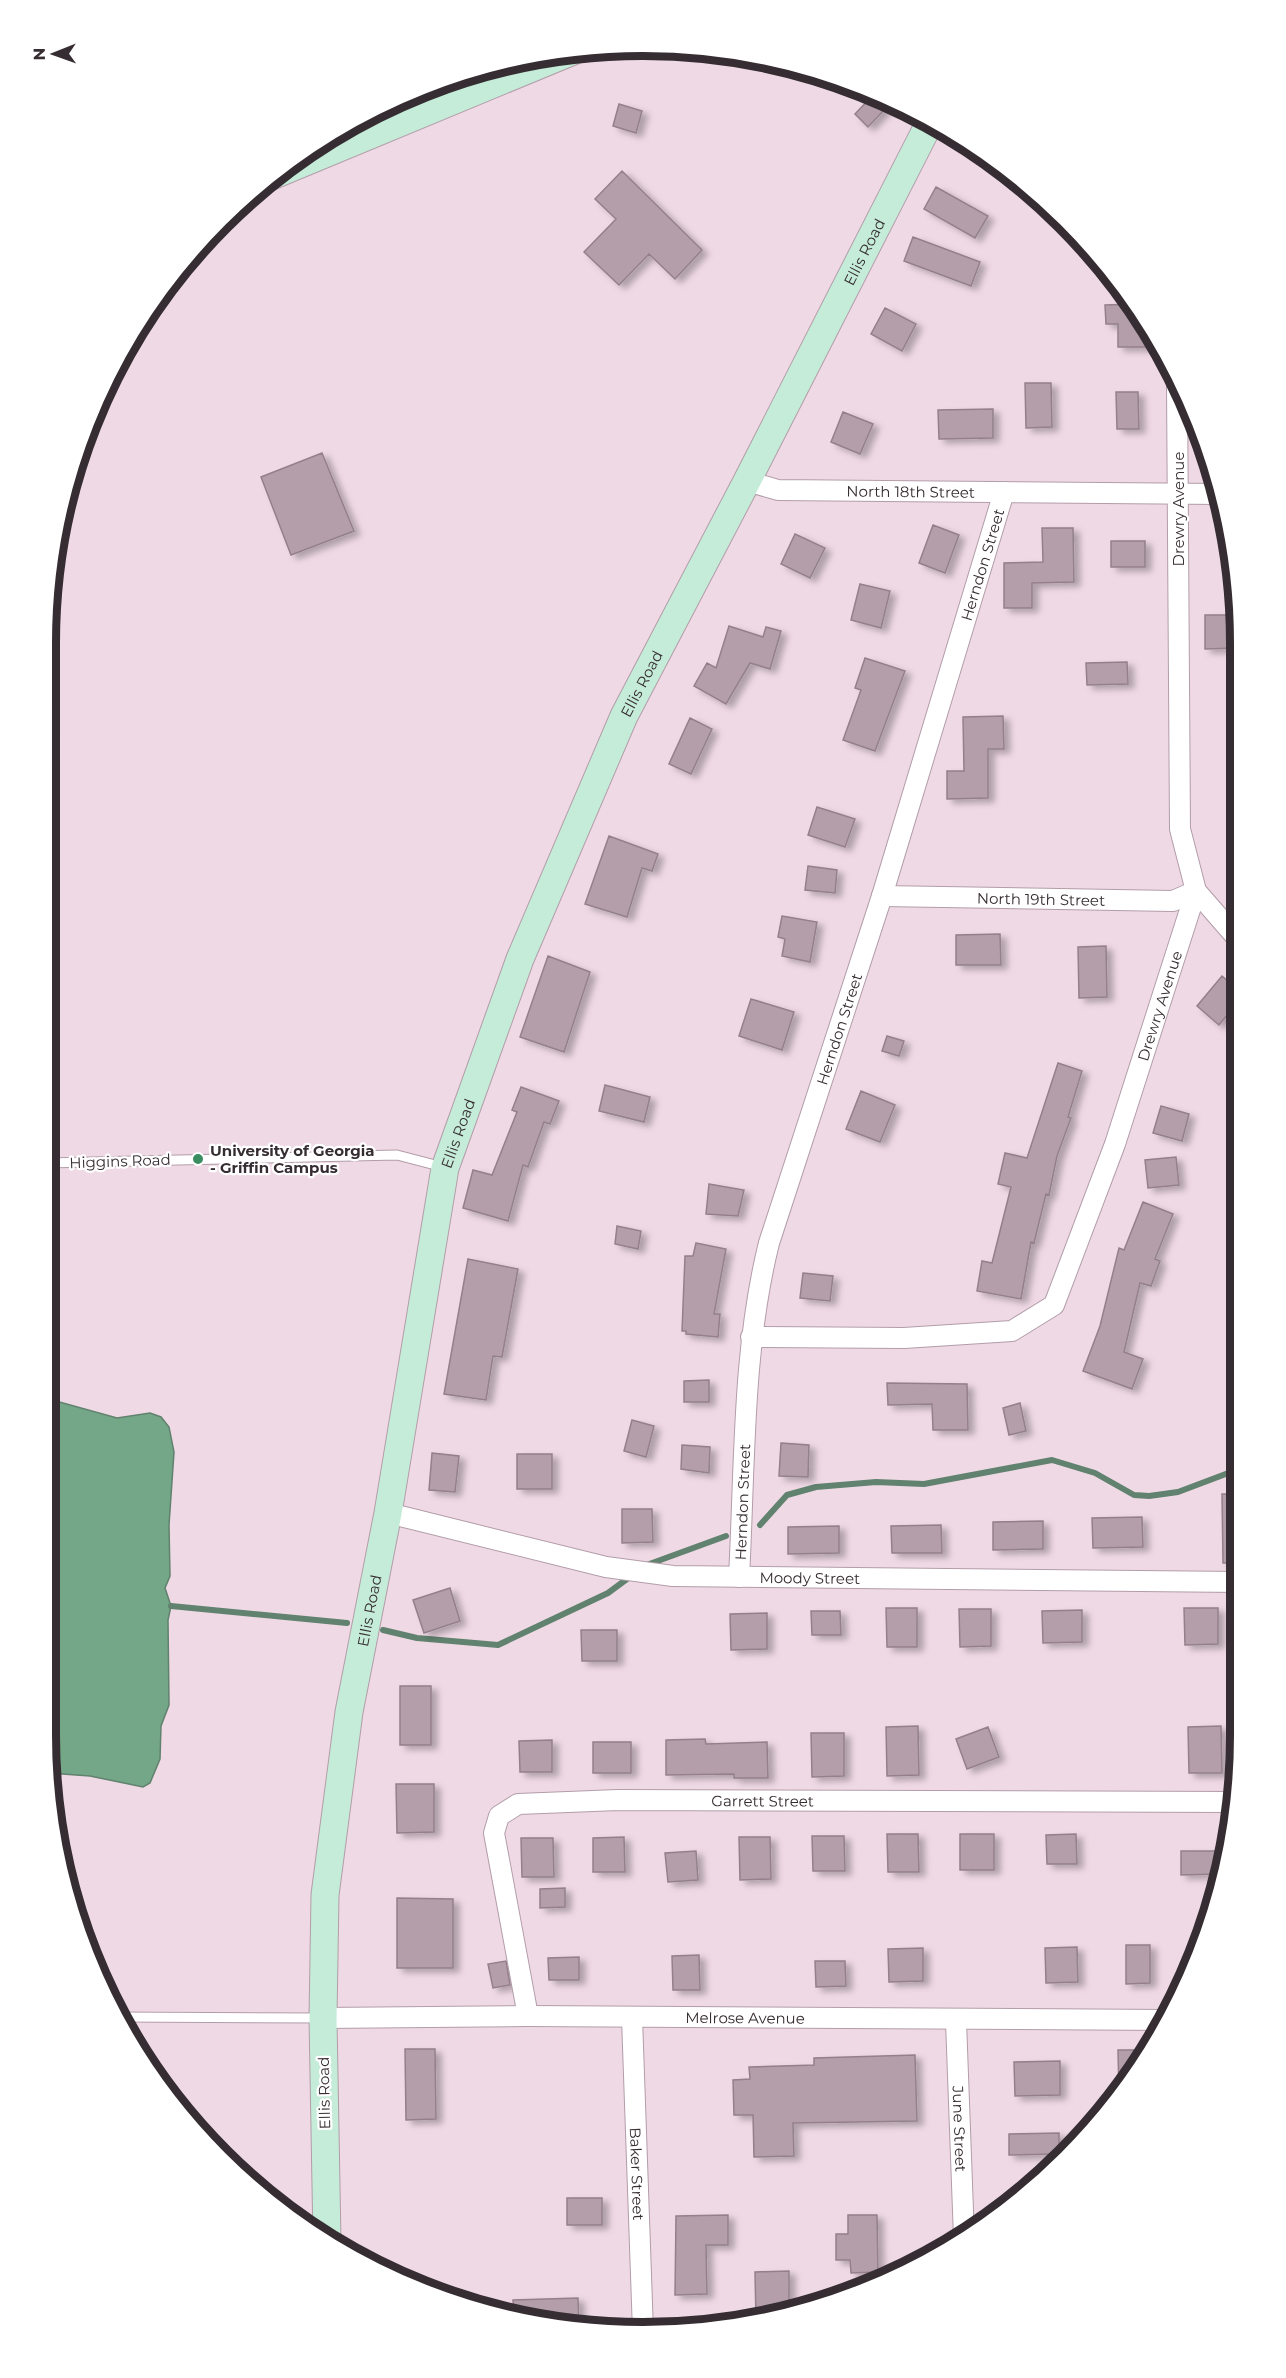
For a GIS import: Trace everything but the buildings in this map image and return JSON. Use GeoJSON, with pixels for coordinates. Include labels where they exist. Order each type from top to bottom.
{"type":"FeatureCollection","features":[{"type":"Feature","properties":{"kind":"street"},"geometry":{"type":"LineString","coordinates":[[309,160],[538,65]]}},
{"type":"Feature","properties":{"kind":"street","name":"Ellis Road"},"geometry":{"type":"LineString","coordinates":[[327,2229],[323,2018],[325,1895],[349,1712],[388,1513],[445,1168],[520,959],[624,716],[927,129]]}},
{"type":"Feature","properties":{"kind":"street","name":"Drewry Avenue"},"geometry":{"type":"LineString","coordinates":[[751,1336],[904,1338],[1012,1331],[1054,1305],[1115,1144],[1196,891],[1180,829],[1177,399]]}},
{"type":"Feature","properties":{"kind":"street","name":"North 18th Street"},"geometry":{"type":"LineString","coordinates":[[747,481],[778,490],[1211,495]]}},
{"type":"Feature","properties":{"kind":"street","name":"Herndon Street"},"geometry":{"type":"LineString","coordinates":[[739,1577],[751,1336],[758,1289],[769,1243],[882,896],[1004,492]]}},
{"type":"Feature","properties":{"kind":"street"},"geometry":{"type":"LineString","coordinates":[[1196,891],[1230,930]]}},
{"type":"Feature","properties":{"kind":"street","name":"North 19th Street"},"geometry":{"type":"LineString","coordinates":[[882,896],[1173,901],[1196,891]]}},
{"type":"Feature","properties":{"kind":"street","name":"Moody Street"},"geometry":{"type":"LineString","coordinates":[[388,1513],[606,1567],[673,1576],[1230,1582]]}},
{"type":"Feature","properties":{"kind":"street","name":"Garrett Street"},"geometry":{"type":"LineString","coordinates":[[528,2016],[494,1833],[499,1816],[518,1804],[618,1800],[1226,1802]]}},
{"type":"Feature","properties":{"kind":"street","name":"Melrose Avenue"},"geometry":{"type":"LineString","coordinates":[[323,2018],[528,2016],[1157,2020]]}},
{"type":"Feature","properties":{"kind":"street","name":"Baker Street"},"geometry":{"type":"LineString","coordinates":[[632,2018],[643,2322]]}},
{"type":"Feature","properties":{"kind":"street","name":"June Street"},"geometry":{"type":"LineString","coordinates":[[956,2020],[964,2227]]}},
{"type":"Feature","properties":{"kind":"lane","name":"Higgins Road"},"geometry":{"type":"LineString","coordinates":[[56,1163],[397,1155],[445,1168]]}},
{"type":"Feature","properties":{"kind":"lane"},"geometry":{"type":"LineString","coordinates":[[128,2017],[323,2018]]}},
{"type":"Feature","properties":{"kind":"shaded area"},"geometry":{"type":"Polygon","coordinates":[[[56,1401],[117,1418],[150,1413],[161,1417],[169,1427],[174,1452],[169,1525],[170,1576],[165,1588],[171,1606],[168,1620],[169,1705],[161,1726],[160,1759],[150,1783],[143,1787],[90,1776],[57,1773],[56,1401]]]}},
{"type":"Feature","properties":{"kind":"waterway"},"geometry":{"type":"LineString","coordinates":[[760,1525],[787,1495],[816,1487],[876,1482],[924,1484],[1052,1460],[1095,1473],[1134,1495],[1149,1496],[1178,1492],[1230,1472]]}},
{"type":"Feature","properties":{"kind":"waterway"},"geometry":{"type":"LineString","coordinates":[[644,1566],[726,1536]]}},
{"type":"Feature","properties":{"kind":"waterway"},"geometry":{"type":"LineString","coordinates":[[383,1630],[417,1638],[498,1645],[608,1593],[631,1576]]}},
{"type":"Feature","properties":{"kind":"waterway"},"geometry":{"type":"LineString","coordinates":[[171,1606],[347,1623]]}},
{"type":"Feature","properties":{"kind":"place","name":"University of Georgia - Griffin Campus"},"geometry":{"type":"Point","coordinates":[198,1159]}}]}
